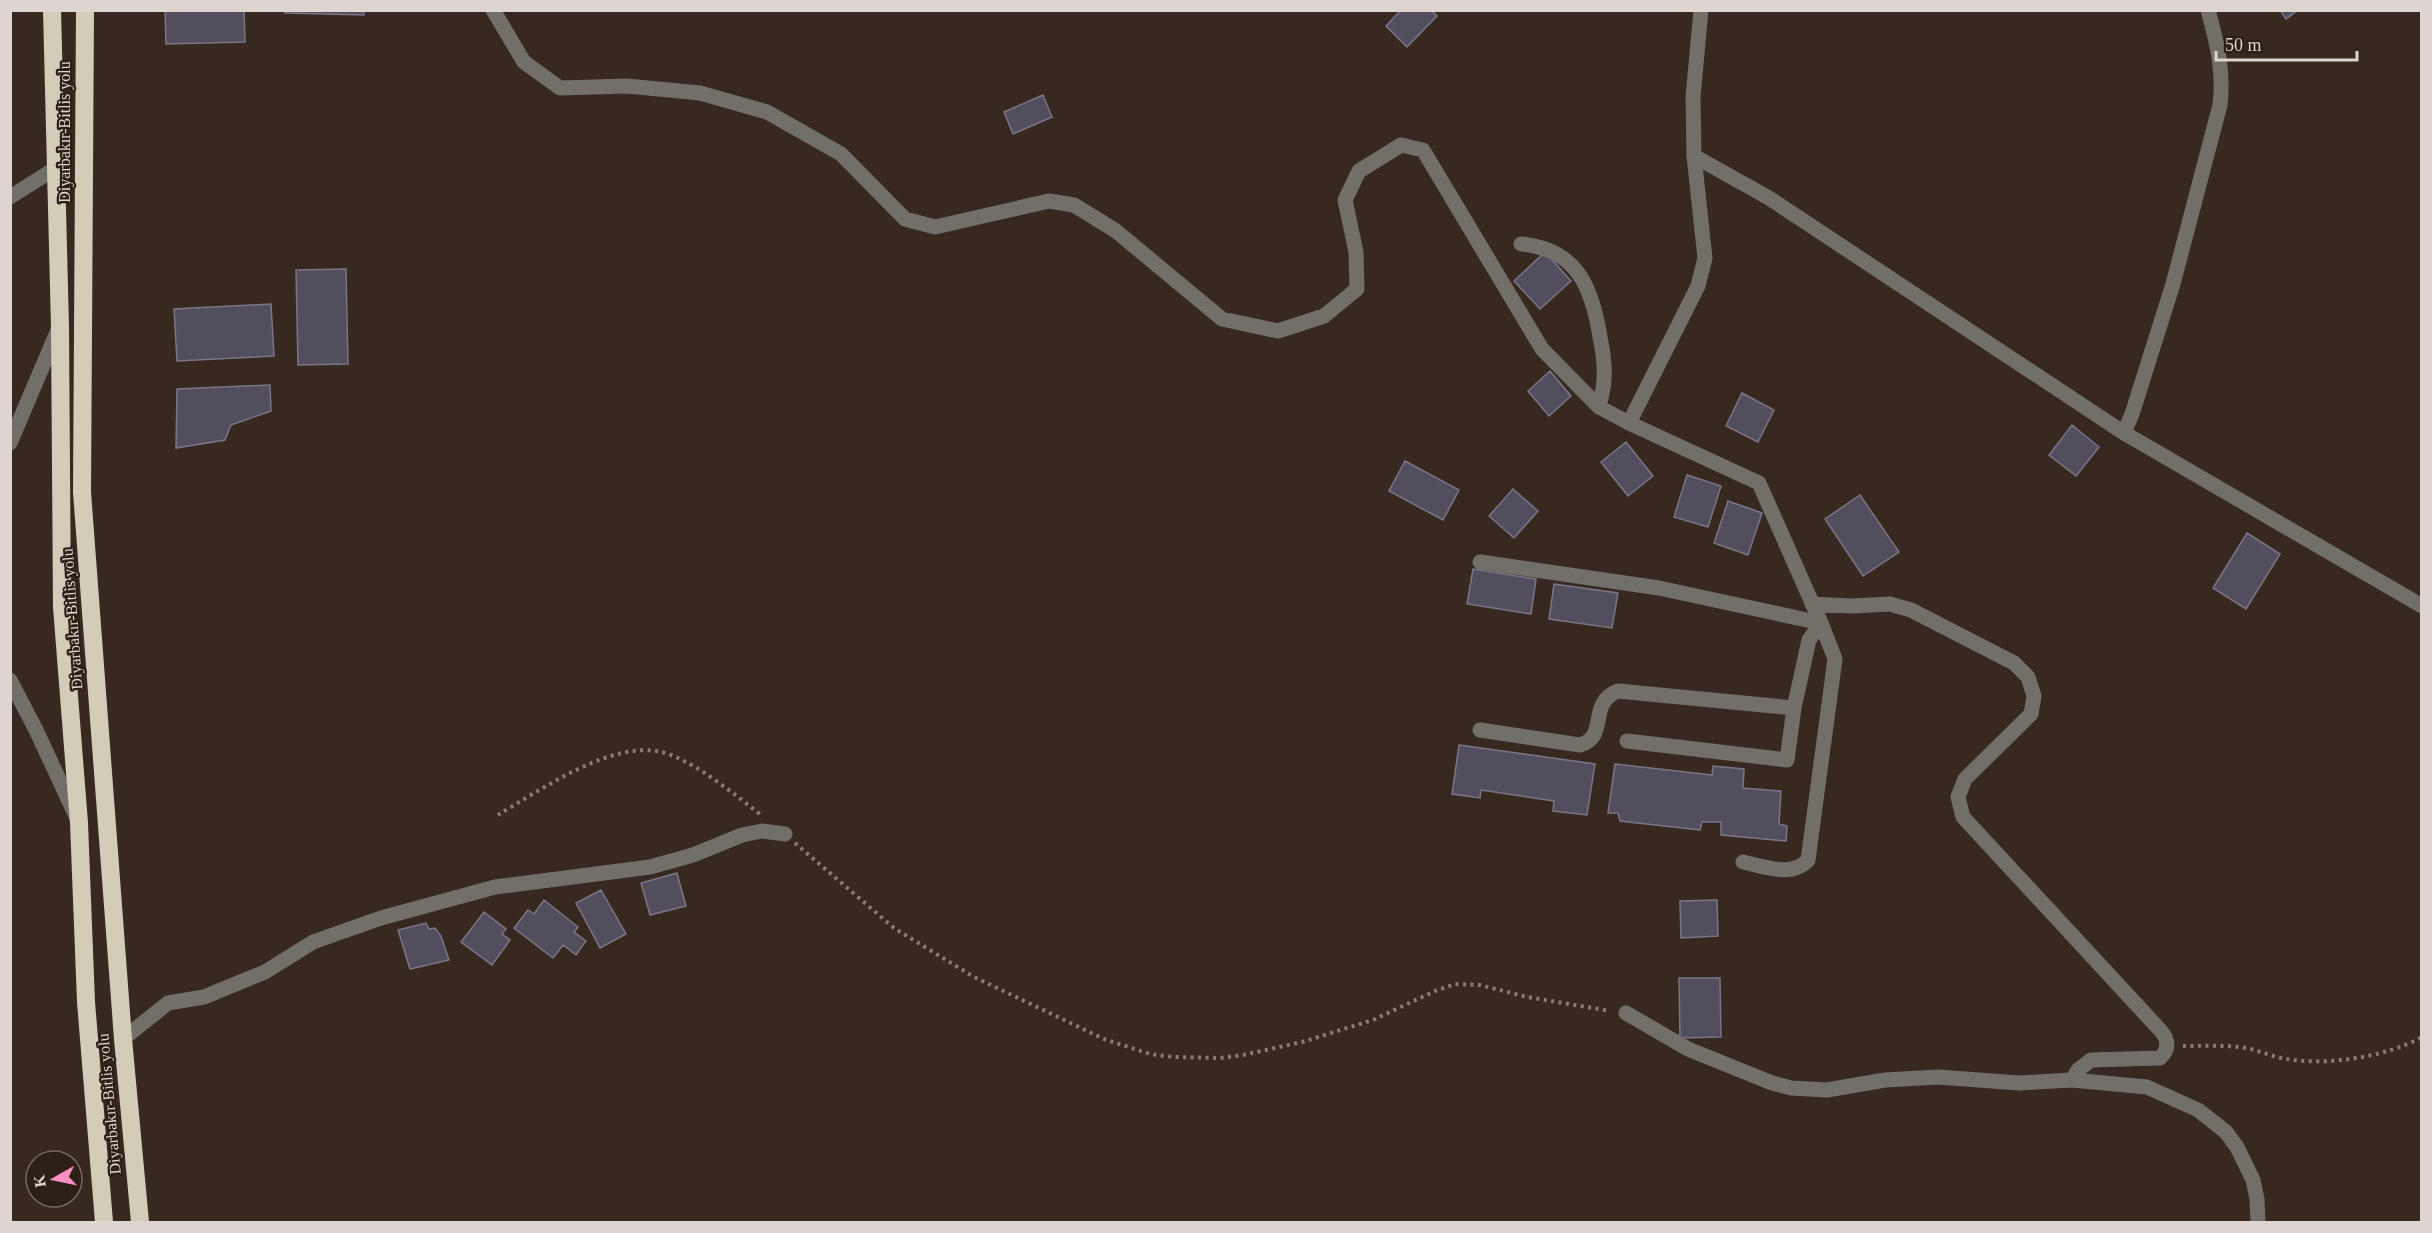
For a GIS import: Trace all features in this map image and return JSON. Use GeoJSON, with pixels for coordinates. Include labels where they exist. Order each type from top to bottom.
{"type":"FeatureCollection","features":[{"type":"Feature","properties":{"kind":"highway","name":"Diyarbakır-Bitlis yolu"},"geometry":{"type":"LineString","coordinates":[[52,10],[60,327],[62,607],[79,823],[86,1002],[104,1222]]}},
{"type":"Feature","properties":{"kind":"highway","name":"Diyarbakır-Bitlis yolu"},"geometry":{"type":"LineString","coordinates":[[84,10],[82,492],[123,1039],[140,1222]]}},
{"type":"Feature","properties":{"kind":"street"},"geometry":{"type":"LineString","coordinates":[[493,10],[524,62],[560,88],[627,86],[700,93],[767,112],[841,154],[904,219],[935,227],[1049,201],[1074,206],[1116,231],[1222,319],[1278,332],[1324,316],[1357,290],[1356,252],[1345,200],[1359,171],[1401,145],[1423,150],[1542,349],[1599,407],[1759,483],[1835,658],[1808,860],[1799,868],[1790,870],[1743,862]]}},
{"type":"Feature","properties":{"kind":"street"},"geometry":{"type":"LineString","coordinates":[[1629,423],[1698,286],[1705,258],[1694,156],[1693,97],[1701,10]]}},
{"type":"Feature","properties":{"kind":"street"},"geometry":{"type":"LineString","coordinates":[[2124,433],[2173,284],[2220,105],[2221,61],[2208,10]]}},
{"type":"Feature","properties":{"kind":"street"},"geometry":{"type":"LineString","coordinates":[[1694,156],[1769,198],[2124,433],[2421,606]]}},
{"type":"Feature","properties":{"kind":"street"},"geometry":{"type":"LineString","coordinates":[[10,197],[56,168]]}},
{"type":"Feature","properties":{"kind":"street"},"geometry":{"type":"LineString","coordinates":[[1521,244],[1534,245],[1560,255],[1580,274],[1587,286],[1595,310],[1605,379],[1599,407]]}},
{"type":"Feature","properties":{"kind":"street"},"geometry":{"type":"LineString","coordinates":[[10,442],[60,327]]}},
{"type":"Feature","properties":{"kind":"street"},"geometry":{"type":"LineString","coordinates":[[1480,562],[1659,588],[1821,623]]}},
{"type":"Feature","properties":{"kind":"street"},"geometry":{"type":"LineString","coordinates":[[1812,604],[1852,606],[1890,604],[1911,610],[2014,663],[2028,677],[2034,696],[2031,714],[1965,779],[1958,797],[1960,811],[2167,1040],[2163,1054],[2156,1059],[2134,1057],[2091,1060],[2078,1070],[2072,1080]]}},
{"type":"Feature","properties":{"kind":"street"},"geometry":{"type":"LineString","coordinates":[[1627,741],[1787,760],[1794,708],[1809,640],[1821,623]]}},
{"type":"Feature","properties":{"kind":"street"},"geometry":{"type":"LineString","coordinates":[[10,680],[79,823]]}},
{"type":"Feature","properties":{"kind":"street"},"geometry":{"type":"LineString","coordinates":[[1480,730],[1584,744],[1596,734],[1601,705],[1605,698],[1618,691],[1794,708]]}},
{"type":"Feature","properties":{"kind":"street"},"geometry":{"type":"LineString","coordinates":[[123,1039],[168,1003],[204,997],[264,972],[313,942],[381,918],[495,887],[650,867],[693,855],[742,835],[762,831],[784,834]]}},
{"type":"Feature","properties":{"kind":"street"},"geometry":{"type":"LineString","coordinates":[[1626,1013],[1688,1049],[1772,1083],[1791,1088],[1827,1090],[1885,1080],[1938,1077],[2019,1083],[2072,1080],[2147,1087],[2198,1110],[2213,1120],[2237,1147],[2246,1162],[2257,1199],[2258,1222]]}},
{"type":"Feature","properties":{"kind":"path"},"geometry":{"type":"LineString","coordinates":[[498,815],[559,779],[629,750],[651,750],[671,755],[723,786],[784,834],[894,928],[974,977],[1104,1040],[1149,1054],[1197,1059],[1243,1056],[1265,1051],[1373,1020],[1455,984],[1480,985],[1527,997],[1626,1013]]}},
{"type":"Feature","properties":{"kind":"path"},"geometry":{"type":"LineString","coordinates":[[2167,1046],[2240,1047],[2284,1059],[2321,1062],[2357,1057],[2421,1037]]}},
{"type":"Feature","properties":{"kind":"building"},"geometry":{"type":"Polygon","coordinates":[[[165,10],[244,10],[245,42],[166,44],[165,10]]]}},
{"type":"Feature","properties":{"kind":"building"},"geometry":{"type":"Polygon","coordinates":[[[285,10],[364,10],[364,15],[285,13],[285,10]]]}},
{"type":"Feature","properties":{"kind":"building"},"geometry":{"type":"Polygon","coordinates":[[[1401,10],[1431,10],[1437,16],[1407,47],[1386,26],[1401,10]]]}},
{"type":"Feature","properties":{"kind":"building"},"geometry":{"type":"Polygon","coordinates":[[[2280,10],[2298,10],[2286,19],[2280,10]]]}},
{"type":"Feature","properties":{"kind":"building"},"geometry":{"type":"Polygon","coordinates":[[[1043,95],[1052,117],[1013,134],[1004,112],[1043,95]]]}},
{"type":"Feature","properties":{"kind":"building"},"geometry":{"type":"Polygon","coordinates":[[[1545,252],[1571,281],[1540,309],[1514,281],[1545,252]]]}},
{"type":"Feature","properties":{"kind":"building"},"geometry":{"type":"Polygon","coordinates":[[[346,269],[348,364],[298,365],[296,270],[346,269]]]}},
{"type":"Feature","properties":{"kind":"building"},"geometry":{"type":"Polygon","coordinates":[[[271,304],[274,356],[177,361],[174,309],[271,304]]]}},
{"type":"Feature","properties":{"kind":"building"},"geometry":{"type":"Polygon","coordinates":[[[1550,371],[1571,396],[1549,416],[1528,391],[1550,371]]]}},
{"type":"Feature","properties":{"kind":"building"},"geometry":{"type":"Polygon","coordinates":[[[270,385],[271,411],[231,425],[225,440],[176,448],[177,389],[270,385]]]}},
{"type":"Feature","properties":{"kind":"building"},"geometry":{"type":"Polygon","coordinates":[[[1742,393],[1774,410],[1758,442],[1726,426],[1742,393]]]}},
{"type":"Feature","properties":{"kind":"building"},"geometry":{"type":"Polygon","coordinates":[[[2072,425],[2099,447],[2076,476],[2049,455],[2072,425]]]}},
{"type":"Feature","properties":{"kind":"building"},"geometry":{"type":"Polygon","coordinates":[[[1626,442],[1653,476],[1628,496],[1601,462],[1626,442]]]}},
{"type":"Feature","properties":{"kind":"building"},"geometry":{"type":"Polygon","coordinates":[[[1405,461],[1459,490],[1443,520],[1389,491],[1405,461]]]}},
{"type":"Feature","properties":{"kind":"building"},"geometry":{"type":"Polygon","coordinates":[[[1687,475],[1721,486],[1708,527],[1674,517],[1687,475]]]}},
{"type":"Feature","properties":{"kind":"building"},"geometry":{"type":"Polygon","coordinates":[[[1513,489],[1538,511],[1514,538],[1489,516],[1513,489]]]}},
{"type":"Feature","properties":{"kind":"building"},"geometry":{"type":"Polygon","coordinates":[[[1860,495],[1899,552],[1863,576],[1825,519],[1860,495]]]}},
{"type":"Feature","properties":{"kind":"building"},"geometry":{"type":"Polygon","coordinates":[[[1728,501],[1762,513],[1748,555],[1714,543],[1728,501]]]}},
{"type":"Feature","properties":{"kind":"building"},"geometry":{"type":"Polygon","coordinates":[[[2247,533],[2280,554],[2246,609],[2213,588],[2247,533]]]}},
{"type":"Feature","properties":{"kind":"building"},"geometry":{"type":"Polygon","coordinates":[[[1473,569],[1536,579],[1531,614],[1467,604],[1473,569]]]}},
{"type":"Feature","properties":{"kind":"building"},"geometry":{"type":"Polygon","coordinates":[[[1554,584],[1618,593],[1612,628],[1549,619],[1554,584]]]}},
{"type":"Feature","properties":{"kind":"building"},"geometry":{"type":"Polygon","coordinates":[[[1459,745],[1595,764],[1587,815],[1553,811],[1554,801],[1481,790],[1480,798],[1452,794],[1459,745]]]}},
{"type":"Feature","properties":{"kind":"building"},"geometry":{"type":"Polygon","coordinates":[[[1615,764],[1712,775],[1713,766],[1744,769],[1743,788],[1781,791],[1779,824],[1787,826],[1786,841],[1721,835],[1721,822],[1702,822],[1700,830],[1620,821],[1618,813],[1608,813],[1615,764]]]}},
{"type":"Feature","properties":{"kind":"building"},"geometry":{"type":"Polygon","coordinates":[[[677,873],[686,906],[650,915],[641,883],[677,873]]]}},
{"type":"Feature","properties":{"kind":"building"},"geometry":{"type":"Polygon","coordinates":[[[601,890],[626,934],[600,948],[576,903],[601,890]]]}},
{"type":"Feature","properties":{"kind":"building"},"geometry":{"type":"Polygon","coordinates":[[[544,900],[578,927],[574,932],[586,941],[576,955],[563,945],[553,958],[514,928],[528,910],[534,914],[544,900]]]}},
{"type":"Feature","properties":{"kind":"building"},"geometry":{"type":"Polygon","coordinates":[[[1717,900],[1718,936],[1681,938],[1680,901],[1717,900]]]}},
{"type":"Feature","properties":{"kind":"building"},"geometry":{"type":"Polygon","coordinates":[[[484,912],[506,929],[502,934],[510,940],[492,965],[461,942],[484,912]]]}},
{"type":"Feature","properties":{"kind":"building"},"geometry":{"type":"Polygon","coordinates":[[[426,923],[429,929],[435,928],[441,936],[449,960],[410,969],[398,930],[426,923]]]}},
{"type":"Feature","properties":{"kind":"building"},"geometry":{"type":"Polygon","coordinates":[[[1679,978],[1720,978],[1721,1037],[1680,1038],[1679,978]]]}}]}
